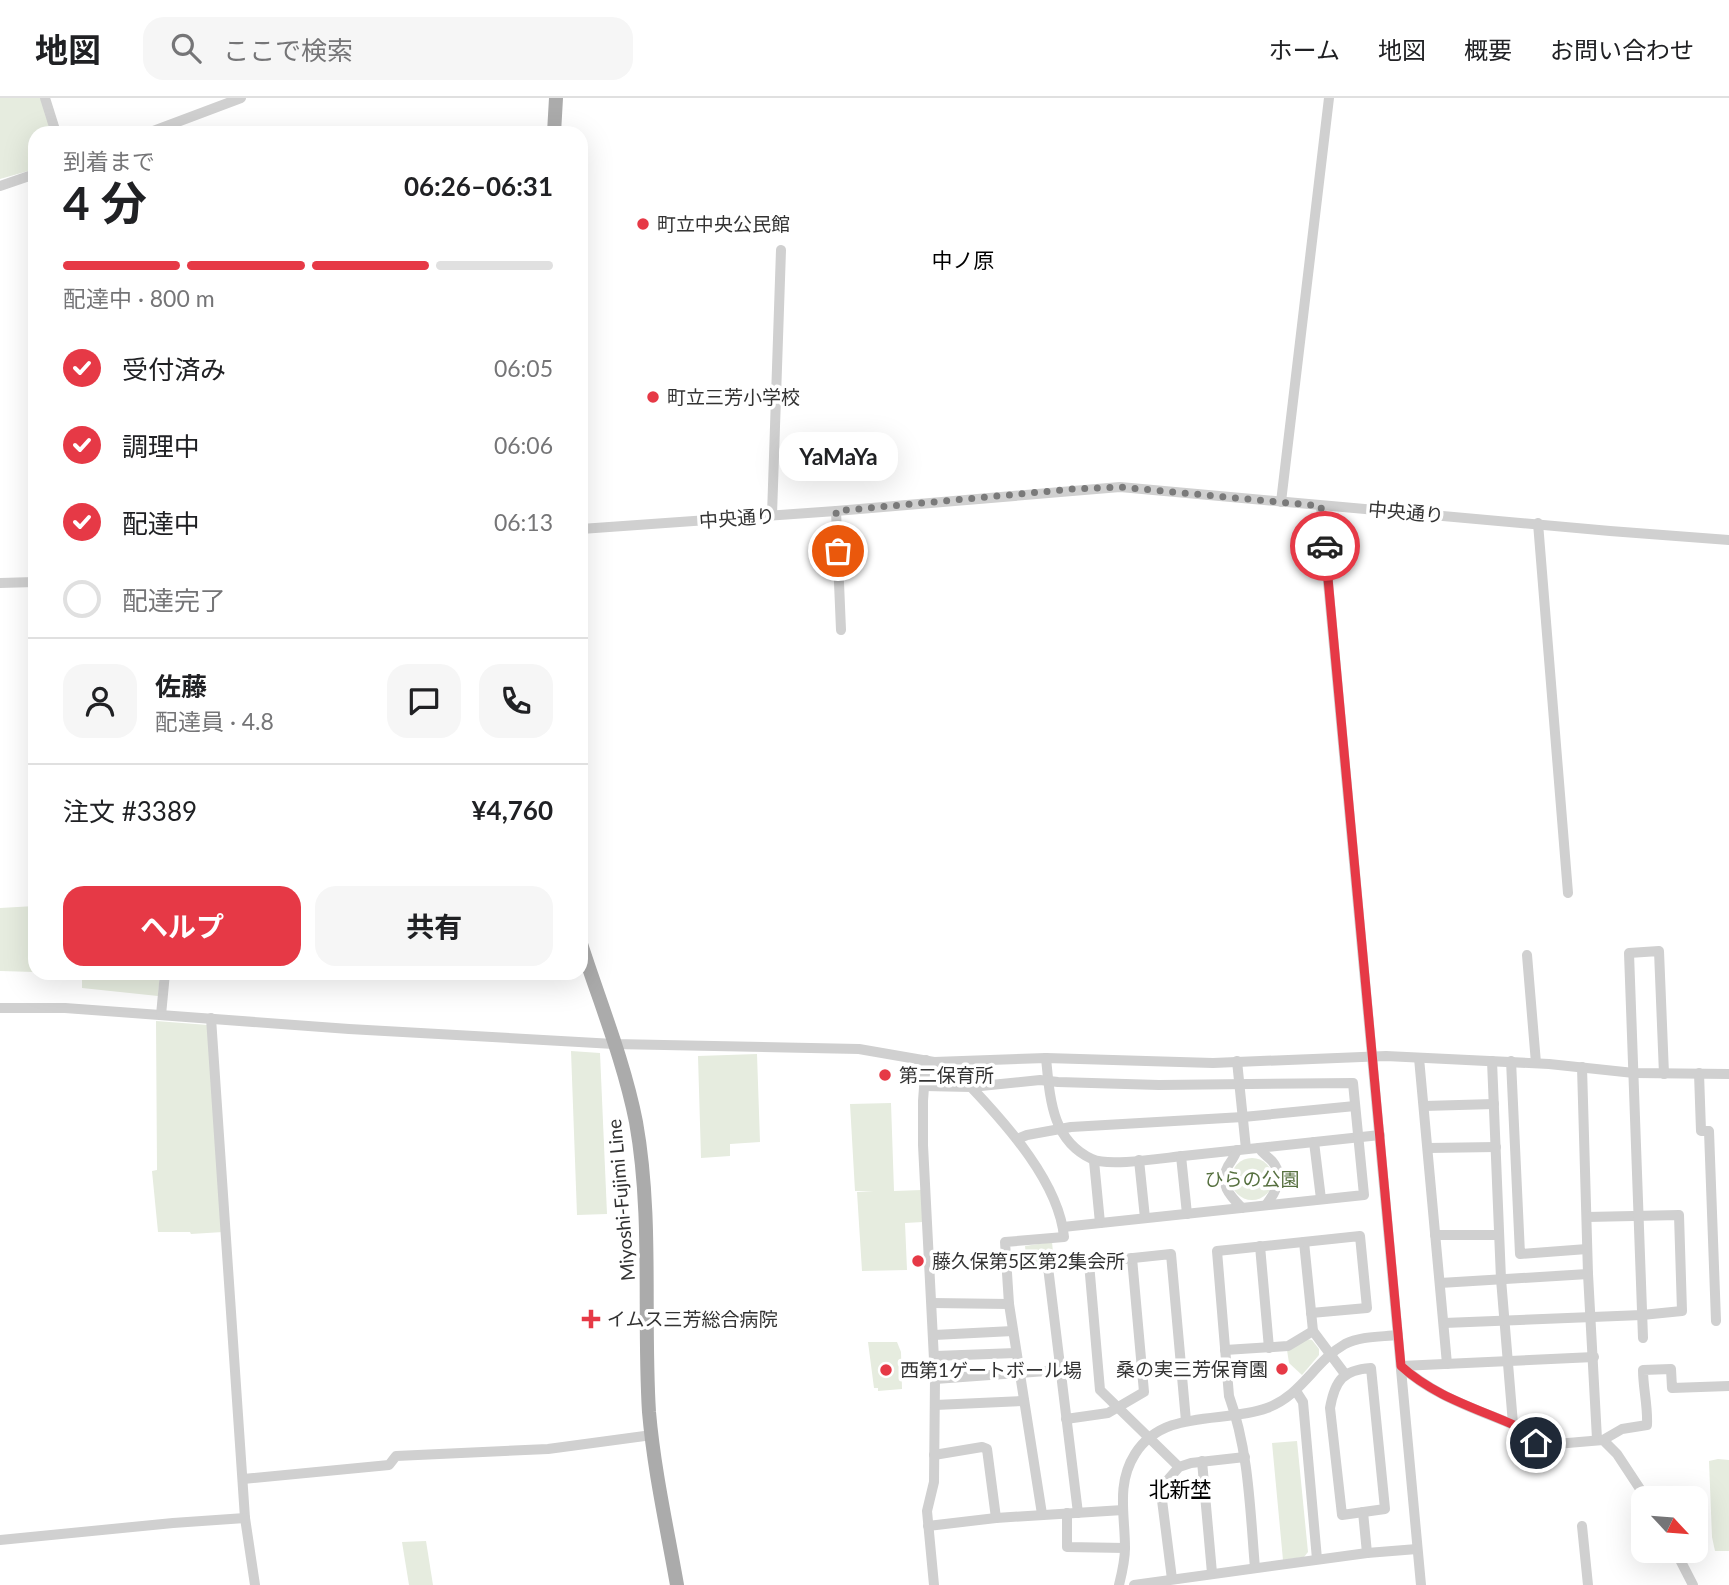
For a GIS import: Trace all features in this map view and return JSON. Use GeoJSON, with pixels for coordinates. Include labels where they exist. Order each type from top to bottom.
{"type":"FeatureCollection","features":[{"type":"Feature","properties":{"kind":"main road"},"geometry":{"type":"LineString","coordinates":[[554,126],[556,98]]}},
{"type":"Feature","properties":{"kind":"main road","name":"Miyoshi-Fujimi Line"},"geometry":{"type":"LineString","coordinates":[[588,965],[630,1097],[640,1158],[645,1214],[652,1436],[677,1585]]}},
{"type":"Feature","properties":{"kind":"street"},"geometry":{"type":"LineString","coordinates":[[45,98],[54,126]]}},
{"type":"Feature","properties":{"kind":"street"},"geometry":{"type":"LineString","coordinates":[[167,126],[241,98]]}},
{"type":"Feature","properties":{"kind":"street"},"geometry":{"type":"LineString","coordinates":[[1281,502],[1329,98]]}},
{"type":"Feature","properties":{"kind":"street"},"geometry":{"type":"LineString","coordinates":[[0,186],[28,176]]}},
{"type":"Feature","properties":{"kind":"street"},"geometry":{"type":"LineString","coordinates":[[772,515],[781,250]]}},
{"type":"Feature","properties":{"kind":"street","name":"中央通り"},"geometry":{"type":"LineString","coordinates":[[588,528],[1120,487],[1729,540]]}},
{"type":"Feature","properties":{"kind":"street"},"geometry":{"type":"LineString","coordinates":[[1321,506],[1420,1585]]}},
{"type":"Feature","properties":{"kind":"street"},"geometry":{"type":"LineString","coordinates":[[836,511],[841,630]]}},
{"type":"Feature","properties":{"kind":"street"},"geometry":{"type":"LineString","coordinates":[[1538,523],[1568,893]]}},
{"type":"Feature","properties":{"kind":"street"},"geometry":{"type":"LineString","coordinates":[[0,583],[28,582]]}},
{"type":"Feature","properties":{"kind":"street"},"geometry":{"type":"LineString","coordinates":[[1643,1338],[1629,953],[1658,951],[1664,1074]]}},
{"type":"Feature","properties":{"kind":"street"},"geometry":{"type":"LineString","coordinates":[[1527,956],[1536,1063]]}},
{"type":"Feature","properties":{"kind":"street"},"geometry":{"type":"LineString","coordinates":[[161,1015],[164,980]]}},
{"type":"Feature","properties":{"kind":"street"},"geometry":{"type":"LineString","coordinates":[[0,1008],[39,1007],[614,1044],[859,1049],[934,1062],[1046,1058],[1178,1062],[1373,1057],[1511,1061],[1634,1073],[1729,1074]]}},
{"type":"Feature","properties":{"kind":"street"},"geometry":{"type":"LineString","coordinates":[[211,1018],[245,1518],[256,1585]]}},
{"type":"Feature","properties":{"kind":"street"},"geometry":{"type":"LineString","coordinates":[[1046,1058],[1054,1115],[1060,1130],[1070,1142],[1094,1161],[1139,1160],[1380,1135]]}},
{"type":"Feature","properties":{"kind":"street"},"geometry":{"type":"LineString","coordinates":[[1419,1058],[1447,1364]]}},
{"type":"Feature","properties":{"kind":"street"},"geometry":{"type":"LineString","coordinates":[[926,1060],[924,1176],[935,1379],[933,1490],[927,1511],[934,1585]]}},
{"type":"Feature","properties":{"kind":"street"},"geometry":{"type":"LineString","coordinates":[[1237,1061],[1243,1117],[1242,1150],[1226,1171],[1224,1180],[1228,1194],[1242,1208]]}},
{"type":"Feature","properties":{"kind":"street"},"geometry":{"type":"LineString","coordinates":[[1492,1061],[1501,1279],[1513,1424]]}},
{"type":"Feature","properties":{"kind":"street"},"geometry":{"type":"LineString","coordinates":[[1511,1061],[1520,1254],[1587,1249]]}},
{"type":"Feature","properties":{"kind":"street"},"geometry":{"type":"LineString","coordinates":[[1582,1067],[1590,1316],[1600,1440],[1617,1454],[1638,1486]]}},
{"type":"Feature","properties":{"kind":"street"},"geometry":{"type":"LineString","coordinates":[[1699,1073],[1701,1131],[1709,1131],[1716,1321]]}},
{"type":"Feature","properties":{"kind":"street"},"geometry":{"type":"LineString","coordinates":[[924,1086],[971,1087],[1048,1080],[1159,1085],[1353,1083],[1364,1195],[1063,1227]]}},
{"type":"Feature","properties":{"kind":"street"},"geometry":{"type":"LineString","coordinates":[[971,1087],[997,1114],[1039,1172],[1063,1227],[1064,1237],[1005,1242],[1009,1304],[1042,1514]]}},
{"type":"Feature","properties":{"kind":"street"},"geometry":{"type":"LineString","coordinates":[[1424,1106],[1494,1104]]}},
{"type":"Feature","properties":{"kind":"street"},"geometry":{"type":"LineString","coordinates":[[1017,1139],[1060,1130],[1355,1106]]}},
{"type":"Feature","properties":{"kind":"street"},"geometry":{"type":"LineString","coordinates":[[1314,1142],[1321,1199]]}},
{"type":"Feature","properties":{"kind":"street"},"geometry":{"type":"LineString","coordinates":[[1428,1148],[1496,1146]]}},
{"type":"Feature","properties":{"kind":"street"},"geometry":{"type":"LineString","coordinates":[[1259,1148],[1274,1164],[1279,1177],[1278,1187],[1266,1205]]}},
{"type":"Feature","properties":{"kind":"street"},"geometry":{"type":"LineString","coordinates":[[1181,1156],[1187,1213]]}},
{"type":"Feature","properties":{"kind":"street"},"geometry":{"type":"LineString","coordinates":[[1139,1160],[1145,1218]]}},
{"type":"Feature","properties":{"kind":"street"},"geometry":{"type":"LineString","coordinates":[[1094,1161],[1100,1223]]}},
{"type":"Feature","properties":{"kind":"street"},"geometry":{"type":"LineString","coordinates":[[1444,1323],[1682,1311],[1679,1215],[1587,1217]]}},
{"type":"Feature","properties":{"kind":"street"},"geometry":{"type":"LineString","coordinates":[[1435,1235],[1499,1235]]}},
{"type":"Feature","properties":{"kind":"street"},"geometry":{"type":"LineString","coordinates":[[1255,1568],[1245,1457],[1229,1396],[1217,1251],[1360,1236],[1367,1308],[1311,1313]]}},
{"type":"Feature","properties":{"kind":"street"},"geometry":{"type":"LineString","coordinates":[[1304,1242],[1313,1331],[1345,1374]]}},
{"type":"Feature","properties":{"kind":"street"},"geometry":{"type":"LineString","coordinates":[[1260,1246],[1269,1348]]}},
{"type":"Feature","properties":{"kind":"street"},"geometry":{"type":"LineString","coordinates":[[1125,1548],[1067,1547],[1073,1513],[1066,1419],[1048,1267],[1171,1254],[1186,1420]]}},
{"type":"Feature","properties":{"kind":"street"},"geometry":{"type":"LineString","coordinates":[[1066,1419],[1099,1415],[1118,1408],[1144,1392],[1132,1258]]}},
{"type":"Feature","properties":{"kind":"street"},"geometry":{"type":"LineString","coordinates":[[1089,1264],[1100,1390],[1179,1467]]}},
{"type":"Feature","properties":{"kind":"street"},"geometry":{"type":"LineString","coordinates":[[1440,1283],[1588,1274]]}},
{"type":"Feature","properties":{"kind":"street"},"geometry":{"type":"LineString","coordinates":[[932,1303],[1009,1304]]}},
{"type":"Feature","properties":{"kind":"street"},"geometry":{"type":"LineString","coordinates":[[934,1335],[1013,1331]]}},
{"type":"Feature","properties":{"kind":"street"},"geometry":{"type":"LineString","coordinates":[[1225,1350],[1288,1346],[1313,1331]]}},
{"type":"Feature","properties":{"kind":"street"},"geometry":{"type":"LineString","coordinates":[[1119,1585],[1125,1548],[1122,1487],[1136,1452],[1148,1438],[1170,1425],[1186,1420],[1236,1416],[1270,1408],[1296,1391],[1329,1356],[1345,1344],[1363,1338],[1398,1335]]}},
{"type":"Feature","properties":{"kind":"street"},"geometry":{"type":"LineString","coordinates":[[934,1356],[1016,1353]]}},
{"type":"Feature","properties":{"kind":"street"},"geometry":{"type":"LineString","coordinates":[[1401,1366],[1594,1357]]}},
{"type":"Feature","properties":{"kind":"street"},"geometry":{"type":"LineString","coordinates":[[1401,1366],[1418,1382],[1450,1399],[1513,1424],[1523,1429],[1536,1443],[1544,1445],[1600,1440],[1622,1429],[1647,1425],[1648,1407],[1643,1393],[1643,1370],[1671,1369],[1672,1388],[1729,1386]]}},
{"type":"Feature","properties":{"kind":"street"},"geometry":{"type":"LineString","coordinates":[[1371,1368],[1385,1510],[1363,1512],[1342,1515],[1330,1408],[1332,1397],[1345,1374],[1371,1368]]}},
{"type":"Feature","properties":{"kind":"street"},"geometry":{"type":"LineString","coordinates":[[935,1379],[1060,1370]]}},
{"type":"Feature","properties":{"kind":"street"},"geometry":{"type":"LineString","coordinates":[[1296,1391],[1303,1402],[1317,1559]]}},
{"type":"Feature","properties":{"kind":"street"},"geometry":{"type":"LineString","coordinates":[[935,1405],[1024,1401]]}},
{"type":"Feature","properties":{"kind":"street"},"geometry":{"type":"LineString","coordinates":[[243,1479],[389,1465],[396,1456],[548,1449],[652,1436]]}},
{"type":"Feature","properties":{"kind":"street"},"geometry":{"type":"LineString","coordinates":[[934,1455],[987,1448],[996,1518]]}},
{"type":"Feature","properties":{"kind":"street"},"geometry":{"type":"LineString","coordinates":[[1172,1579],[1163,1490],[1172,1474],[1179,1467],[1202,1461],[1245,1457]]}},
{"type":"Feature","properties":{"kind":"street"},"geometry":{"type":"LineString","coordinates":[[1202,1461],[1212,1573]]}},
{"type":"Feature","properties":{"kind":"street"},"geometry":{"type":"LineString","coordinates":[[928,1526],[1042,1514],[1123,1510]]}},
{"type":"Feature","properties":{"kind":"street"},"geometry":{"type":"LineString","coordinates":[[1363,1512],[1367,1553]]}},
{"type":"Feature","properties":{"kind":"street"},"geometry":{"type":"LineString","coordinates":[[0,1540],[245,1518]]}},
{"type":"Feature","properties":{"kind":"street"},"geometry":{"type":"LineString","coordinates":[[1582,1526],[1588,1585]]}},
{"type":"Feature","properties":{"kind":"street"},"geometry":{"type":"LineString","coordinates":[[1134,1585],[1317,1559],[1417,1549]]}},
{"type":"Feature","properties":{"kind":"street"},"geometry":{"type":"LineString","coordinates":[[1682,1563],[1693,1585]]}},
{"type":"Feature","properties":{"kind":"green space"},"geometry":{"type":"Polygon","coordinates":[[[0,98],[41,98],[50,126],[28,126],[28,171],[0,179],[0,98]]]}},
{"type":"Feature","properties":{"kind":"green space"},"geometry":{"type":"Polygon","coordinates":[[[28,906],[28,972],[0,971],[0,908],[28,906]]]}},
{"type":"Feature","properties":{"kind":"green space"},"geometry":{"type":"Polygon","coordinates":[[[82,980],[159,980],[158,996],[82,988],[82,980]]]}},
{"type":"Feature","properties":{"kind":"green space"},"geometry":{"type":"Polygon","coordinates":[[[156,1021],[208,1025],[223,1232],[158,1232],[152,1171],[157,1170],[156,1021]]]}},
{"type":"Feature","properties":{"kind":"green space"},"geometry":{"type":"Polygon","coordinates":[[[571,1051],[600,1053],[607,1214],[577,1215],[571,1051]]]}},
{"type":"Feature","properties":{"kind":"green space"},"geometry":{"type":"Polygon","coordinates":[[[757,1054],[760,1142],[730,1144],[730,1156],[701,1158],[698,1056],[757,1054]]]}},
{"type":"Feature","properties":{"kind":"green space"},"geometry":{"type":"Polygon","coordinates":[[[891,1103],[894,1191],[922,1190],[923,1222],[905,1223],[907,1270],[862,1271],[857,1192],[874,1191],[855,1191],[850,1104],[891,1103]]]}},
{"type":"Feature","properties":{"kind":"green space","name":"ひらの公園"},"geometry":{"type":"Polygon","coordinates":[[[1252,1158],[1267,1164],[1273,1179],[1267,1194],[1252,1200],[1237,1194],[1231,1179],[1237,1164],[1252,1158]]]}},
{"type":"Feature","properties":{"kind":"green space"},"geometry":{"type":"Polygon","coordinates":[[[1052,1242],[1054,1263],[1027,1266],[1025,1246],[1052,1242]]]}},
{"type":"Feature","properties":{"kind":"green space"},"geometry":{"type":"Polygon","coordinates":[[[1306,1339],[1312,1340],[1319,1349],[1319,1355],[1302,1375],[1289,1363],[1287,1350],[1306,1339]]]}},
{"type":"Feature","properties":{"kind":"green space","name":"西第1ゲートボール場"},"geometry":{"type":"Polygon","coordinates":[[[868,1342],[897,1342],[901,1352],[902,1389],[878,1391],[878,1388],[874,1388],[868,1342]]]}},
{"type":"Feature","properties":{"kind":"green space"},"geometry":{"type":"Polygon","coordinates":[[[1297,1441],[1308,1552],[1304,1557],[1283,1560],[1272,1443],[1297,1441]]]}},
{"type":"Feature","properties":{"kind":"green space"},"geometry":{"type":"Polygon","coordinates":[[[1729,1460],[1729,1551],[1715,1551],[1712,1537],[1709,1461],[1729,1460]]]}},
{"type":"Feature","properties":{"kind":"green space"},"geometry":{"type":"Polygon","coordinates":[[[426,1541],[433,1585],[409,1585],[402,1542],[426,1541]]]}},
{"type":"Feature","properties":{"kind":"way so far"},"geometry":{"type":"LineString","coordinates":[[838,551],[836,511],[1120,487],[1321,506],[1325,546]]}},
{"type":"Feature","properties":{"kind":"place","name":"町立中央公民館"},"geometry":{"type":"Point","coordinates":[643,224]}},
{"type":"Feature","properties":{"kind":"place","name":"町立三芳小学校"},"geometry":{"type":"Point","coordinates":[653,397]}},
{"type":"Feature","properties":{"kind":"place","name":"YaMaYa"},"geometry":{"type":"Point","coordinates":[838,551]}},
{"type":"Feature","properties":{"kind":"place","name":"第二保育所"},"geometry":{"type":"Point","coordinates":[885,1075]}},
{"type":"Feature","properties":{"kind":"place","name":"藤久保第5区第2集会所"},"geometry":{"type":"Point","coordinates":[918,1261]}},
{"type":"Feature","properties":{"kind":"place","name":"イムス三芳総合病院"},"geometry":{"type":"Point","coordinates":[591,1319]}},
{"type":"Feature","properties":{"kind":"place","name":"桑の実三芳保育園"},"geometry":{"type":"Point","coordinates":[1282,1369]}},
{"type":"Feature","properties":{"kind":"place","name":"西第1ゲートボール場"},"geometry":{"type":"Point","coordinates":[886,1370]}},
{"type":"Feature","properties":{"kind":"district","name":"中ノ原"},"geometry":{"type":"Point","coordinates":[963,261]}},
{"type":"Feature","properties":{"kind":"district","name":"北新埜"},"geometry":{"type":"Point","coordinates":[1180,1490]}},
{"type":"Feature","properties":{"kind":"route"},"geometry":{"type":"LineString","coordinates":[[1325,546],[1401,1366],[1418,1382],[1450,1399],[1523,1429],[1536,1443]]}}]}
